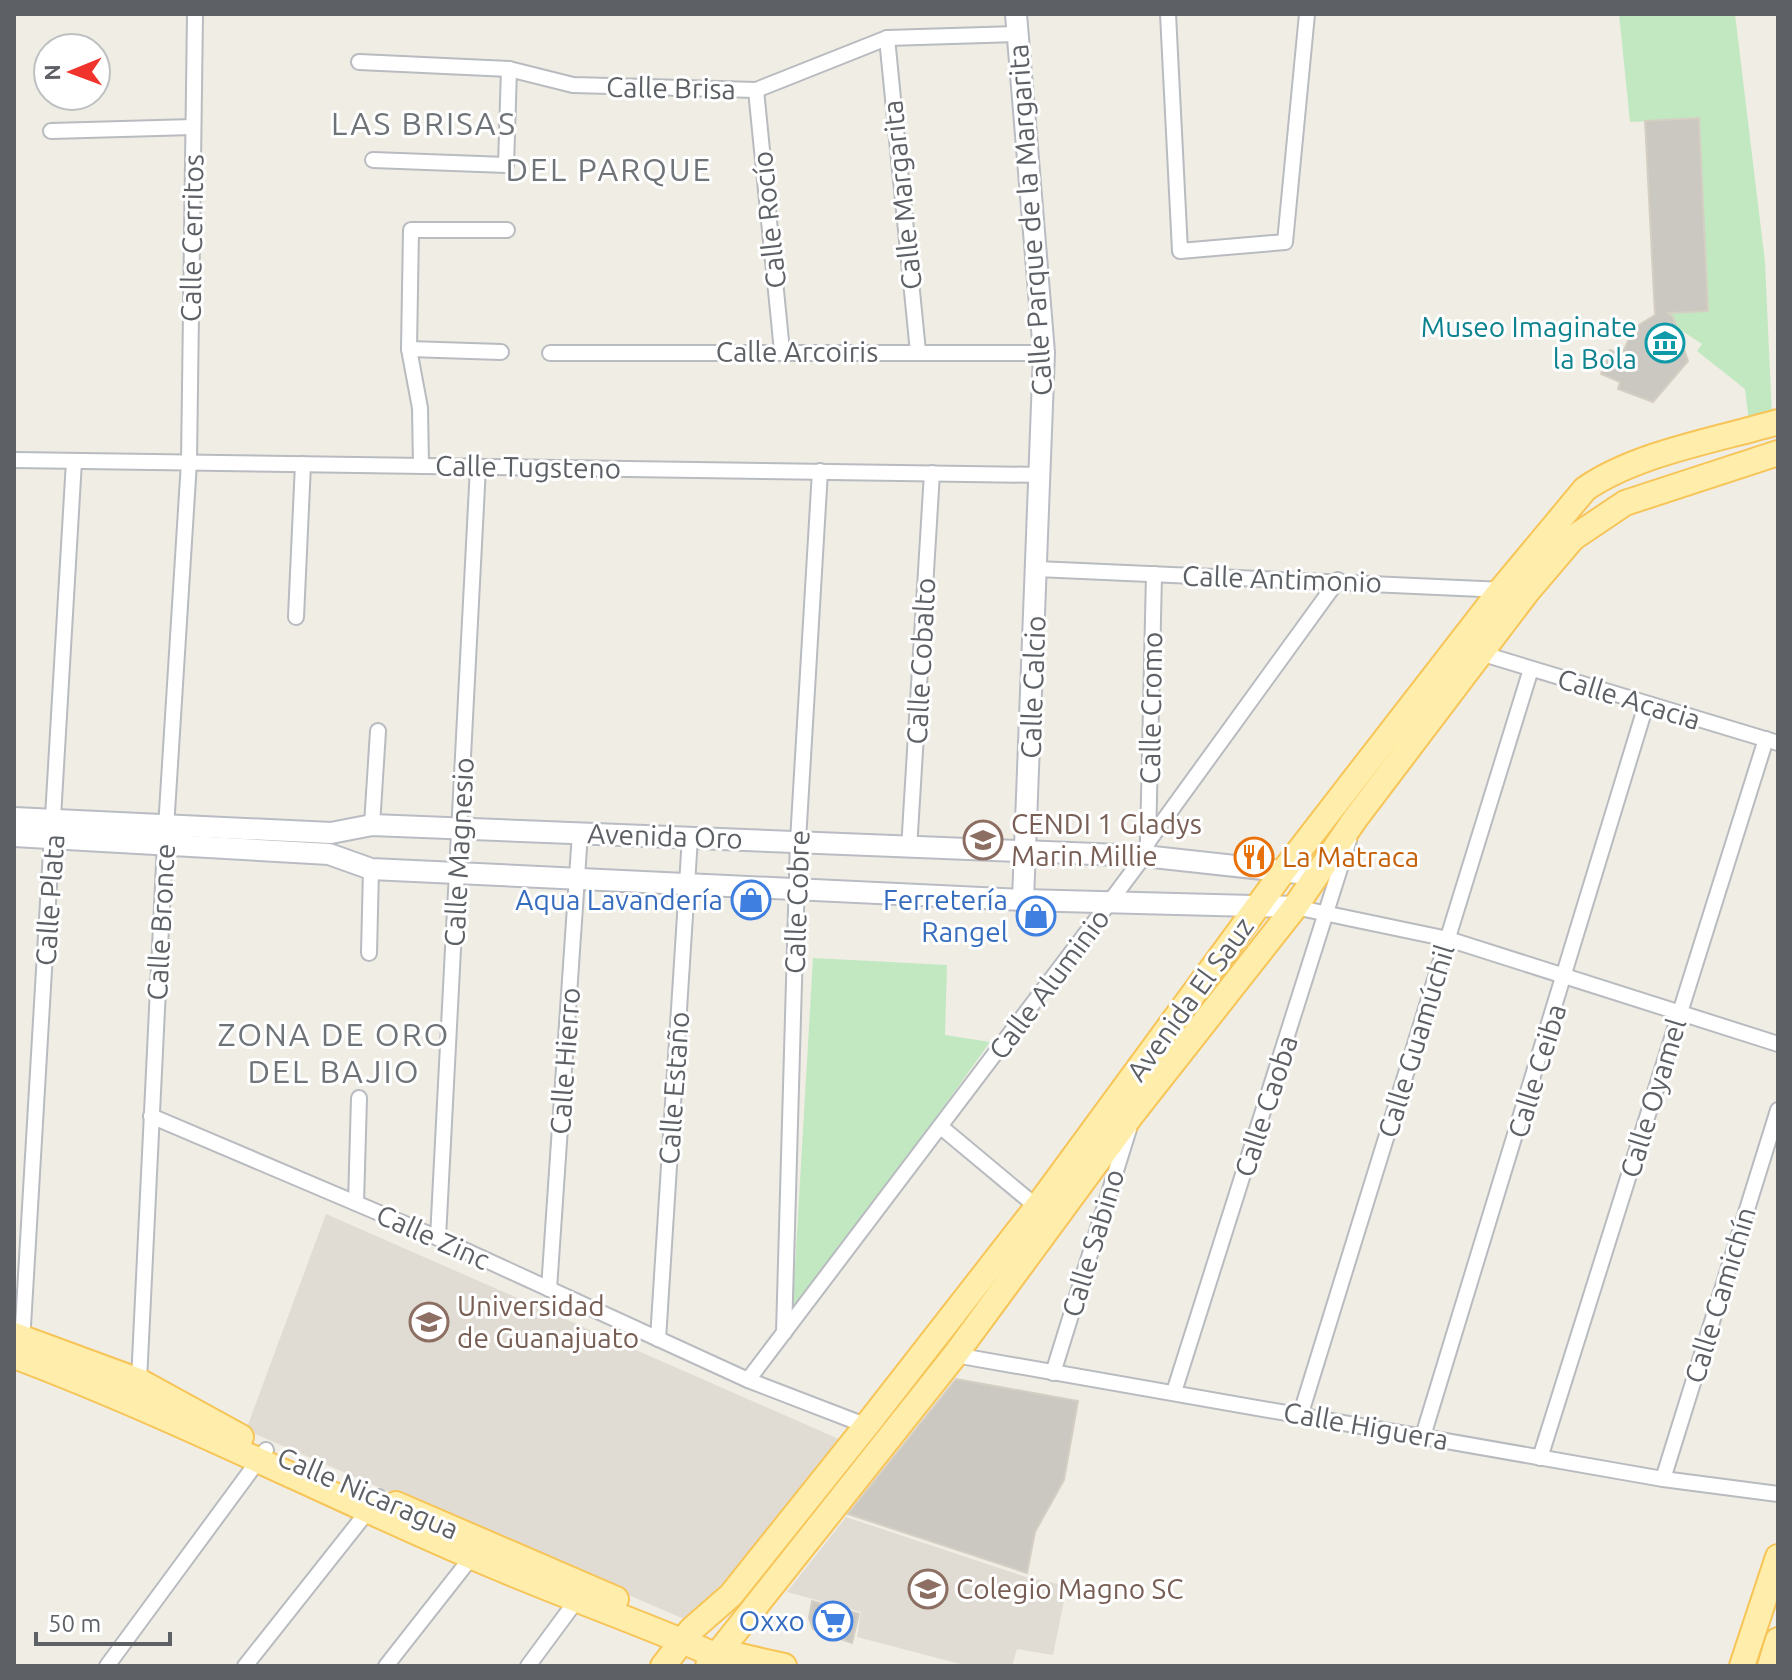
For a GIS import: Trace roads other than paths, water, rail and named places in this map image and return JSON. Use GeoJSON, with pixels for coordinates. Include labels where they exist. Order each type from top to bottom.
{"type":"FeatureCollection","features":[{"type":"Feature","properties":{"kind":"main road","name":"Calle Parque de la Margarita"},"geometry":{"type":"LineString","coordinates":[[1016,24],[1044,353],[1042,475]]}},
{"type":"Feature","properties":{"kind":"main road","name":"Avenida El Sauz"},"geometry":{"type":"LineString","coordinates":[[663,1666],[687,1635],[731,1595],[867,1425],[1037,1207],[1285,869],[1501,590],[1585,489],[1602,477],[1639,462],[1778,422]]}},
{"type":"Feature","properties":{"kind":"main road","name":"Avenida El Sauz"},"geometry":{"type":"LineString","coordinates":[[723,1656],[955,1355],[1133,1113],[1295,907],[1355,819],[1480,653],[1573,538],[1625,503],[1778,453]]}},
{"type":"Feature","properties":{"kind":"main road","name":"Calle Calcio"},"geometry":{"type":"LineString","coordinates":[[1023,900],[1042,475]]}},
{"type":"Feature","properties":{"kind":"main road","name":"Avenida Oro"},"geometry":{"type":"LineString","coordinates":[[14,818],[54,829],[165,835],[329,854],[371,869],[578,876],[1023,900],[1261,903],[1295,907]]}},
{"type":"Feature","properties":{"kind":"main road","name":"Avenida Oro"},"geometry":{"type":"LineString","coordinates":[[165,835],[331,833],[372,825],[798,841],[909,849],[1026,852],[1146,849],[1317,875]]}},
{"type":"Feature","properties":{"kind":"main road","name":"Avenida Oro"},"geometry":{"type":"LineString","coordinates":[[14,836],[54,829]]}},
{"type":"Feature","properties":{"kind":"main road","name":"Calle Nicaragua"},"geometry":{"type":"LineString","coordinates":[[17,1351],[139,1381],[262,1456]]}},
{"type":"Feature","properties":{"kind":"main road","name":"Calle Nicaragua"},"geometry":{"type":"LineString","coordinates":[[17,1351],[581,1593],[687,1635],[723,1656],[783,1666]]}},
{"type":"Feature","properties":{"kind":"main road"},"geometry":{"type":"LineString","coordinates":[[1742,1666],[1778,1557]]}},
{"type":"Feature","properties":{"kind":"main road"},"geometry":{"type":"LineString","coordinates":[[1770,1666],[1778,1640]]}},
{"type":"Feature","properties":{"kind":"street","name":"Calle Cerritos"},"geometry":{"type":"LineString","coordinates":[[189,462],[195,14]]}},
{"type":"Feature","properties":{"kind":"street"},"geometry":{"type":"LineString","coordinates":[[1168,14],[1180,251],[1285,242],[1307,14]]}},
{"type":"Feature","properties":{"kind":"street","name":"Calle Brisa"},"geometry":{"type":"LineString","coordinates":[[359,62],[509,69],[573,85],[756,90],[887,38],[1016,24]]}},
{"type":"Feature","properties":{"kind":"street","name":"Calle Margarita"},"geometry":{"type":"LineString","coordinates":[[887,38],[918,352]]}},
{"type":"Feature","properties":{"kind":"street"},"geometry":{"type":"LineString","coordinates":[[373,160],[506,165],[509,69]]}},
{"type":"Feature","properties":{"kind":"street","name":"Calle Rocío"},"geometry":{"type":"LineString","coordinates":[[756,90],[782,351]]}},
{"type":"Feature","properties":{"kind":"street"},"geometry":{"type":"LineString","coordinates":[[51,131],[193,127]]}},
{"type":"Feature","properties":{"kind":"street"},"geometry":{"type":"LineString","coordinates":[[421,466],[420,408],[409,349],[411,230],[507,230]]}},
{"type":"Feature","properties":{"kind":"street"},"geometry":{"type":"LineString","coordinates":[[409,349],[501,352]]}},
{"type":"Feature","properties":{"kind":"street","name":"Calle Arcoiris"},"geometry":{"type":"LineString","coordinates":[[550,353],[1044,353]]}},
{"type":"Feature","properties":{"kind":"street","name":"Calle Tugsteno"},"geometry":{"type":"LineString","coordinates":[[14,460],[1042,475]]}},
{"type":"Feature","properties":{"kind":"street","name":"Calle Plata"},"geometry":{"type":"LineString","coordinates":[[17,1351],[54,829],[74,461]]}},
{"type":"Feature","properties":{"kind":"street","name":"Calle Bronce"},"geometry":{"type":"LineString","coordinates":[[139,1381],[165,835],[189,462]]}},
{"type":"Feature","properties":{"kind":"street"},"geometry":{"type":"LineString","coordinates":[[296,617],[303,464]]}},
{"type":"Feature","properties":{"kind":"street","name":"Calle Magnesio"},"geometry":{"type":"LineString","coordinates":[[438,1238],[478,467]]}},
{"type":"Feature","properties":{"kind":"street","name":"Calle Cobre"},"geometry":{"type":"LineString","coordinates":[[784,1333],[798,841],[820,471]]}},
{"type":"Feature","properties":{"kind":"street","name":"Calle Cobalto"},"geometry":{"type":"LineString","coordinates":[[909,849],[932,473]]}},
{"type":"Feature","properties":{"kind":"street","name":"Calle Antimonio"},"geometry":{"type":"LineString","coordinates":[[1037,569],[1338,580],[1527,592]]}},
{"type":"Feature","properties":{"kind":"street","name":"Calle Cromo"},"geometry":{"type":"LineString","coordinates":[[1146,849],[1154,574]]}},
{"type":"Feature","properties":{"kind":"street","name":"Calle Aluminio"},"geometry":{"type":"LineString","coordinates":[[748,1380],[1109,903],[1338,580]]}},
{"type":"Feature","properties":{"kind":"street","name":"Calle Acacia"},"geometry":{"type":"LineString","coordinates":[[1480,653],[1772,741]]}},
{"type":"Feature","properties":{"kind":"street","name":"Calle Guamúchil"},"geometry":{"type":"LineString","coordinates":[[1301,1413],[1531,669]]}},
{"type":"Feature","properties":{"kind":"street","name":"Calle Ceiba"},"geometry":{"type":"LineString","coordinates":[[1423,1436],[1566,977],[1646,705]]}},
{"type":"Feature","properties":{"kind":"street"},"geometry":{"type":"LineString","coordinates":[[372,825],[378,731]]}},
{"type":"Feature","properties":{"kind":"street","name":"Calle Oyamel"},"geometry":{"type":"LineString","coordinates":[[1540,1458],[1679,1014],[1772,741]]}},
{"type":"Feature","properties":{"kind":"street","name":"Calle Caoba"},"geometry":{"type":"LineString","coordinates":[[1174,1392],[1355,819]]}},
{"type":"Feature","properties":{"kind":"street","name":"Calle Hierro"},"geometry":{"type":"LineString","coordinates":[[549,1289],[580,833]]}},
{"type":"Feature","properties":{"kind":"street","name":"Calle Estaño"},"geometry":{"type":"LineString","coordinates":[[658,1339],[690,837]]}},
{"type":"Feature","properties":{"kind":"street"},"geometry":{"type":"LineString","coordinates":[[369,953],[371,869]]}},
{"type":"Feature","properties":{"kind":"street"},"geometry":{"type":"LineString","coordinates":[[1295,907],[1448,939],[1778,1044]]}},
{"type":"Feature","properties":{"kind":"street"},"geometry":{"type":"LineString","coordinates":[[356,1203],[359,1098]]}},
{"type":"Feature","properties":{"kind":"street","name":"Calle Camichín"},"geometry":{"type":"LineString","coordinates":[[1663,1479],[1778,1110]]}},
{"type":"Feature","properties":{"kind":"street","name":"Calle Sabino"},"geometry":{"type":"LineString","coordinates":[[1053,1373],[1133,1113]]}},
{"type":"Feature","properties":{"kind":"street","name":"Calle Zinc"},"geometry":{"type":"LineString","coordinates":[[151,1116],[438,1238],[748,1380],[867,1425],[889,1437]]}},
{"type":"Feature","properties":{"kind":"street"},"geometry":{"type":"LineString","coordinates":[[941,1127],[1037,1207]]}},
{"type":"Feature","properties":{"kind":"street","name":"Calle Higuera"},"geometry":{"type":"LineString","coordinates":[[955,1355],[1301,1413],[1663,1479],[1778,1494]]}},
{"type":"Feature","properties":{"kind":"street"},"geometry":{"type":"LineString","coordinates":[[116,1663],[262,1456]]}},
{"type":"Feature","properties":{"kind":"street"},"geometry":{"type":"LineString","coordinates":[[245,1666],[374,1503]]}},
{"type":"Feature","properties":{"kind":"street"},"geometry":{"type":"LineString","coordinates":[[386,1666],[478,1549]]}},
{"type":"Feature","properties":{"kind":"street"},"geometry":{"type":"LineString","coordinates":[[528,1666],[581,1593]]}},
{"type":"Feature","properties":{"kind":"place","name":"Museo Imaginate la Bola"},"geometry":{"type":"Point","coordinates":[1665,343]}},
{"type":"Feature","properties":{"kind":"place","name":"CENDI 1 Gladys Marin Millie"},"geometry":{"type":"Point","coordinates":[983,840]}},
{"type":"Feature","properties":{"kind":"place","name":"La Matraca"},"geometry":{"type":"Point","coordinates":[1254,857]}},
{"type":"Feature","properties":{"kind":"place","name":"Aqua Lavandería"},"geometry":{"type":"Point","coordinates":[751,900]}},
{"type":"Feature","properties":{"kind":"place","name":"Ferretería Rangel"},"geometry":{"type":"Point","coordinates":[1036,916]}},
{"type":"Feature","properties":{"kind":"place","name":"Universidad de Guanajuato"},"geometry":{"type":"Point","coordinates":[429,1322]}},
{"type":"Feature","properties":{"kind":"place","name":"Colegio Magno SC"},"geometry":{"type":"Point","coordinates":[928,1589]}},
{"type":"Feature","properties":{"kind":"place","name":"Oxxo"},"geometry":{"type":"Point","coordinates":[833,1621]}},
{"type":"Feature","properties":{"kind":"district","name":"LAS BRISAS"},"geometry":{"type":"Point","coordinates":[424,124]}},
{"type":"Feature","properties":{"kind":"district","name":"DEL PARQUE"},"geometry":{"type":"Point","coordinates":[609,170]}},
{"type":"Feature","properties":{"kind":"district","name":"ZONA DE ORO DEL BAJIO"},"geometry":{"type":"Point","coordinates":[334,1054]}}]}
